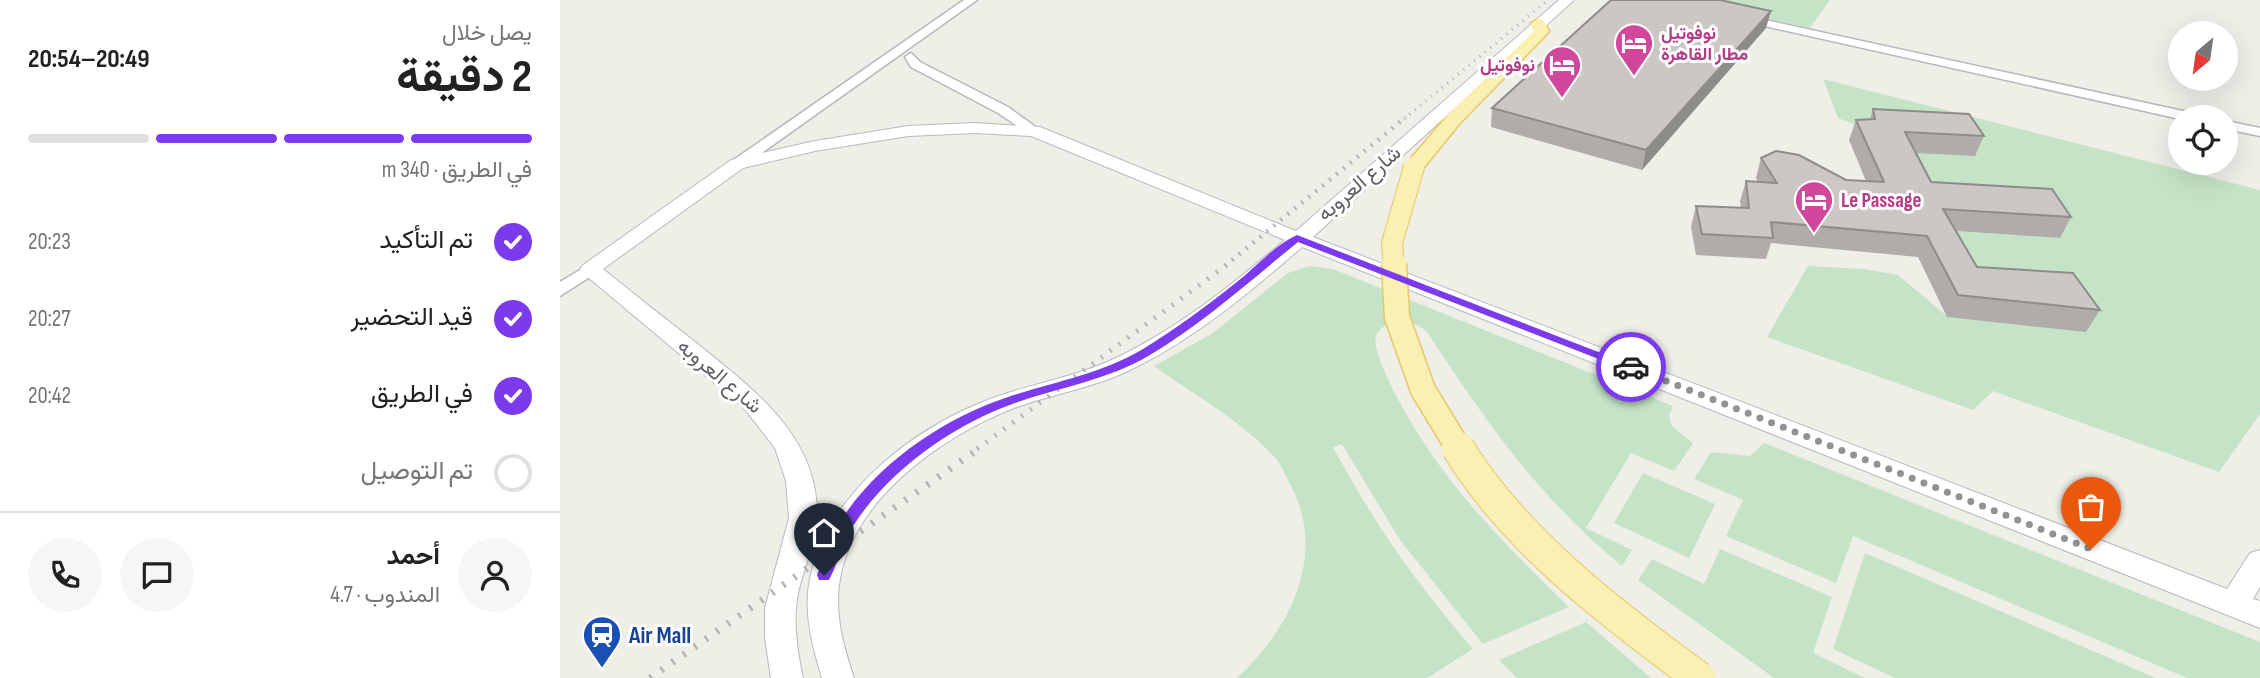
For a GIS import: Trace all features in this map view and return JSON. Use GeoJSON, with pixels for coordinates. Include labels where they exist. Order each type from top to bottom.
{"type":"FeatureCollection","features":[{"type":"Feature","properties":{"kind":"main road","name":"شارع العروبه"},"geometry":{"type":"LineString","coordinates":[[838,678],[824,632],[821,606],[824,575],[845,527],[877,486],[924,446],[975,414],[1011,400],[1099,374],[1146,352],[1222,300],[1297,238],[1567,0]]}},
{"type":"Feature","properties":{"kind":"main road"},"geometry":{"type":"LineString","coordinates":[[1538,23],[1541,27],[1538,35],[1454,119],[1414,167],[1400,199],[1394,226],[1392,286],[1405,344],[1442,423],[1483,482],[1546,553],[1609,611],[1699,678]]}},
{"type":"Feature","properties":{"kind":"main road"},"geometry":{"type":"LineString","coordinates":[[590,270],[737,164],[815,146],[908,131],[975,128],[1034,131],[1297,238],[2247,610],[2260,562]]}},
{"type":"Feature","properties":{"kind":"main road","name":"شارع العروبه"},"geometry":{"type":"LineString","coordinates":[[590,270],[753,402],[771,420],[797,468],[804,499],[800,535],[781,600],[781,636],[787,678]]}},
{"type":"Feature","properties":{"kind":"street"},"geometry":{"type":"LineString","coordinates":[[737,164],[971,0]]}},
{"type":"Feature","properties":{"kind":"street"},"geometry":{"type":"LineString","coordinates":[[888,59],[911,57],[985,0]]}},
{"type":"Feature","properties":{"kind":"street"},"geometry":{"type":"LineString","coordinates":[[1725,14],[2168,112]]}},
{"type":"Feature","properties":{"kind":"street"},"geometry":{"type":"LineString","coordinates":[[932,27],[947,29]]}},
{"type":"Feature","properties":{"kind":"street"},"geometry":{"type":"LineString","coordinates":[[911,57],[915,64],[1003,110],[1034,131]]}},
{"type":"Feature","properties":{"kind":"street"},"geometry":{"type":"LineString","coordinates":[[2238,127],[2260,132]]}},
{"type":"Feature","properties":{"kind":"street"},"geometry":{"type":"LineString","coordinates":[[560,290],[590,270]]}},
{"type":"Feature","properties":{"kind":"green space"},"geometry":{"type":"Polygon","coordinates":[[[1677,0],[1830,0],[1810,28],[1677,0]]]}},
{"type":"Feature","properties":{"kind":"green space"},"geometry":{"type":"Polygon","coordinates":[[[1823,79],[2168,167],[2168,175],[2201,175],[2260,190],[2260,414],[2219,472],[1993,391],[1973,410],[1767,337],[1808,266],[1864,269],[1898,275],[1948,317],[2086,331],[1966,289],[1933,230],[2059,237],[1922,203],[1866,129],[1838,118],[1823,79]]]}},
{"type":"Feature","properties":{"kind":"green space"},"geometry":{"type":"Polygon","coordinates":[[[1309,266],[1333,269],[1673,406],[1669,415],[1672,426],[1693,443],[1674,471],[1631,453],[1586,528],[1632,550],[1622,566],[1564,513],[1515,457],[1427,332],[1410,323],[1388,325],[1379,330],[1376,336],[1378,355],[1395,394],[1428,449],[1485,521],[1569,607],[1483,644],[1400,540],[1342,444],[1333,447],[1380,527],[1434,602],[1473,649],[1427,678],[1237,678],[1272,638],[1297,591],[1304,566],[1302,514],[1281,466],[1264,446],[1234,421],[1154,366],[1213,333],[1288,273],[1309,266]]]}},
{"type":"Feature","properties":{"kind":"green space"},"geometry":{"type":"Polygon","coordinates":[[[1764,443],[2260,642],[2260,678],[2187,678],[1853,536],[1836,583],[1726,536],[1743,500],[1694,479],[1711,452],[1750,456],[1764,443]]]}},
{"type":"Feature","properties":{"kind":"green space"},"geometry":{"type":"Polygon","coordinates":[[[1643,473],[1715,504],[1689,558],[1614,523],[1643,473]]]}},
{"type":"Feature","properties":{"kind":"green space"},"geometry":{"type":"Polygon","coordinates":[[[1720,549],[1832,597],[1813,653],[1865,678],[1774,678],[1638,580],[1652,559],[1704,584],[1720,549]]]}},
{"type":"Feature","properties":{"kind":"green space"},"geometry":{"type":"Polygon","coordinates":[[[1865,553],[2156,678],[1895,678],[1833,649],[1865,553]]]}},
{"type":"Feature","properties":{"kind":"green space"},"geometry":{"type":"Polygon","coordinates":[[[1586,622],[1651,678],[1517,678],[1499,660],[1586,622]]]}},
{"type":"Feature","properties":{"kind":"building","name":"نوفوتيل مطار القاهرة"},"geometry":{"type":"Polygon","coordinates":[[[1611,0],[1720,0],[1771,11],[1646,150],[1492,108],[1611,0]]]}},
{"type":"Feature","properties":{"kind":"building"},"geometry":{"type":"Polygon","coordinates":[[[1873,109],[1969,114],[1984,136],[1905,132],[1931,182],[2052,189],[2071,217],[1943,209],[1977,267],[2073,273],[2100,310],[1958,295],[1927,236],[1771,222],[1773,238],[1702,234],[1696,206],[1749,208],[1746,181],[1777,183],[1761,158],[1776,151],[1799,155],[1846,180],[1884,182],[1856,120],[1875,119],[1873,109]]]}},
{"type":"Feature","properties":{"kind":"railway"},"geometry":{"type":"LineString","coordinates":[[1404,119],[1548,0]]}},
{"type":"Feature","properties":{"kind":"railway"},"geometry":{"type":"LineString","coordinates":[[1225,266],[1406,117]]}},
{"type":"Feature","properties":{"kind":"railway"},"geometry":{"type":"LineString","coordinates":[[977,449],[1228,264]]}},
{"type":"Feature","properties":{"kind":"railway"},"geometry":{"type":"LineString","coordinates":[[650,678],[980,448]]}},
{"type":"Feature","properties":{"kind":"way so far"},"geometry":{"type":"LineString","coordinates":[[1631,367],[2091,549]]}},
{"type":"Feature","properties":{"kind":"place","name":"نوفوتيل مطار القاهرة"},"geometry":{"type":"Point","coordinates":[1634,77]}},
{"type":"Feature","properties":{"kind":"place","name":"نوفوتيل"},"geometry":{"type":"Point","coordinates":[1562,99]}},
{"type":"Feature","properties":{"kind":"place","name":"Le Passage"},"geometry":{"type":"Point","coordinates":[1814,234]}},
{"type":"Feature","properties":{"kind":"place","name":"Air Mall"},"geometry":{"type":"Point","coordinates":[602,669]}},
{"type":"Feature","properties":{"kind":"route"},"geometry":{"type":"LineString","coordinates":[[824,575],[845,527],[859,506],[899,465],[924,446],[975,414],[1011,400],[1073,384],[1146,352],[1222,300],[1297,238],[1631,367]]}}]}
